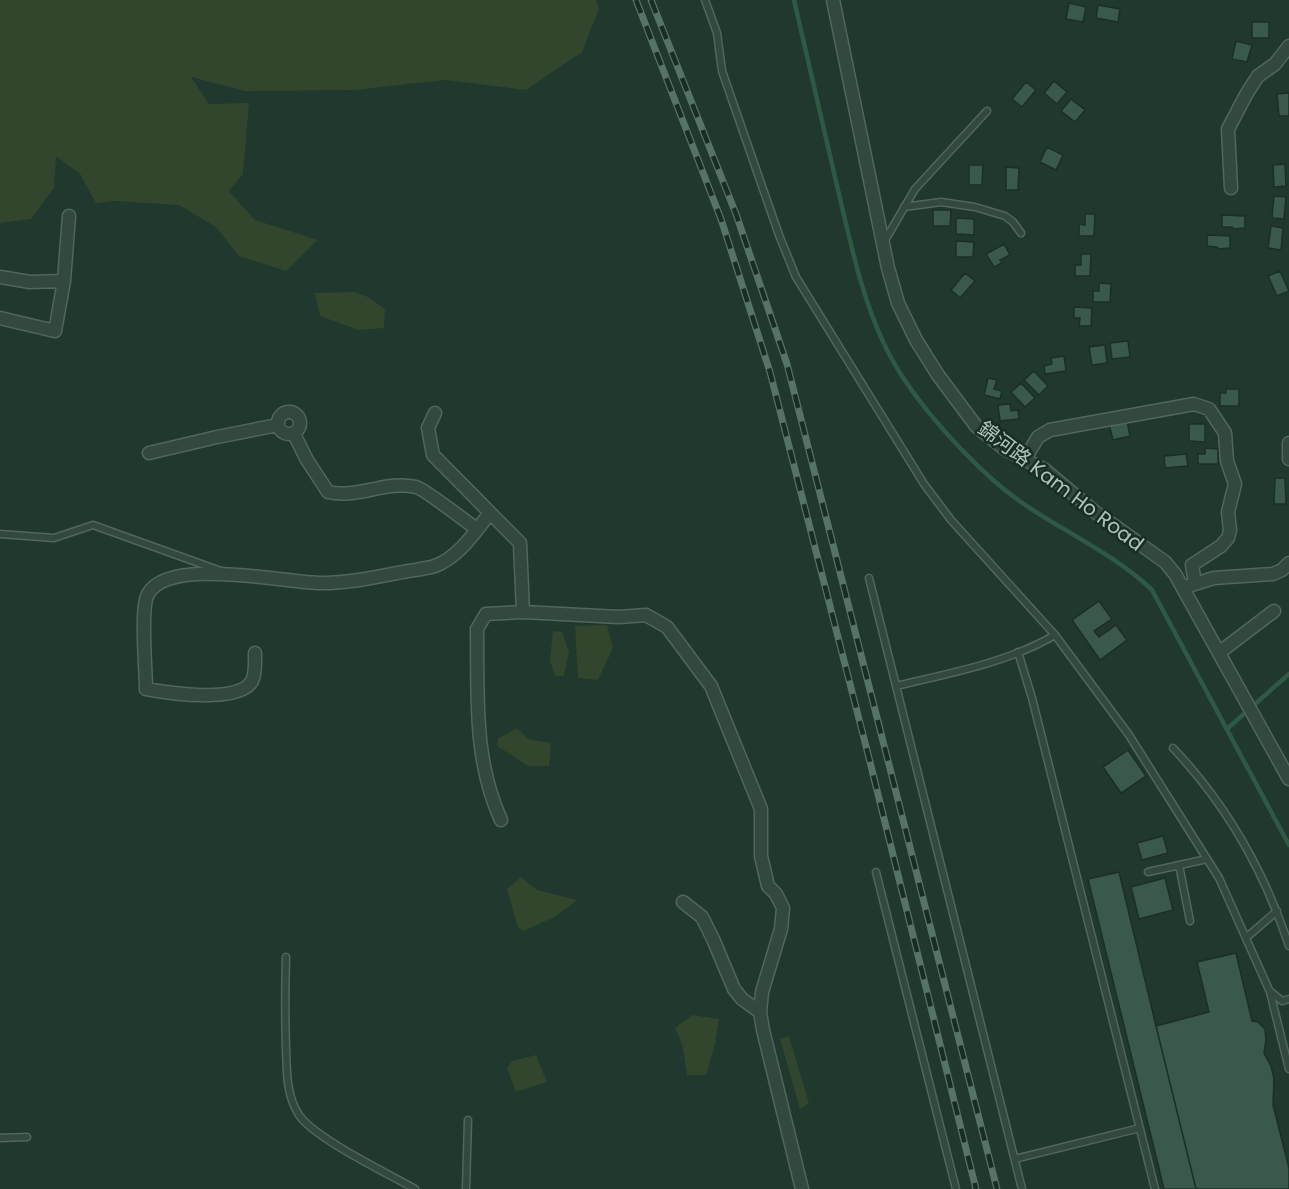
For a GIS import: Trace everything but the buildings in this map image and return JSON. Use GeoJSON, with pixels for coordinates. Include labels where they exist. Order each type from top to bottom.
{"type":"FeatureCollection","features":[{"type":"Feature","properties":{"kind":"street","name":"錦河路 Kam Ho Road"},"geometry":{"type":"LineString","coordinates":[[833,0],[882,244],[898,303],[916,340],[938,375],[976,426],[990,439],[1045,470],[1095,512],[1165,562],[1190,585],[1220,652],[1289,779]]}},
{"type":"Feature","properties":{"kind":"street"},"geometry":{"type":"LineString","coordinates":[[1231,188],[1228,129],[1246,93],[1258,76],[1275,64],[1289,46]]}},
{"type":"Feature","properties":{"kind":"street"},"geometry":{"type":"LineString","coordinates":[[0,318],[55,332],[64,281],[69,216]]}},
{"type":"Feature","properties":{"kind":"street"},"geometry":{"type":"LineString","coordinates":[[0,277],[30,282],[64,281]]}},
{"type":"Feature","properties":{"kind":"street"},"geometry":{"type":"LineString","coordinates":[[1025,459],[1038,437],[1050,430],[1194,404],[1209,409],[1225,433],[1227,461],[1235,484],[1228,512],[1230,530],[1228,538],[1221,546],[1192,565],[1190,585],[1214,578],[1273,574],[1282,570],[1289,563]]}},
{"type":"Feature","properties":{"kind":"street"},"geometry":{"type":"LineString","coordinates":[[291,412],[297,416],[300,422],[299,429],[294,434],[287,435],[281,432],[278,425],[279,418],[284,414],[291,412]]}},
{"type":"Feature","properties":{"kind":"street"},"geometry":{"type":"LineString","coordinates":[[435,413],[428,428],[433,455],[520,543],[523,612]]}},
{"type":"Feature","properties":{"kind":"street"},"geometry":{"type":"LineString","coordinates":[[149,453],[278,425]]}},
{"type":"Feature","properties":{"kind":"street"},"geometry":{"type":"LineString","coordinates":[[294,434],[306,460],[328,492],[341,495],[391,487],[417,486],[477,529]]}},
{"type":"Feature","properties":{"kind":"street"},"geometry":{"type":"LineString","coordinates":[[1289,443],[1289,459]]}},
{"type":"Feature","properties":{"kind":"street"},"geometry":{"type":"LineString","coordinates":[[255,653],[255,671],[252,682],[243,689],[228,694],[175,694],[146,689],[146,596],[162,579],[179,575],[230,574],[322,583],[370,578],[436,565],[460,549],[490,513]]}},
{"type":"Feature","properties":{"kind":"street"},"geometry":{"type":"LineString","coordinates":[[1220,652],[1274,611]]}},
{"type":"Feature","properties":{"kind":"street"},"geometry":{"type":"LineString","coordinates":[[501,820],[492,800],[479,746],[477,629],[486,614],[523,612],[619,617],[646,615],[667,627],[711,686],[761,809],[761,856],[768,886],[776,894],[783,908],[781,929],[762,992],[760,1012],[762,1030],[802,1189]]}},
{"type":"Feature","properties":{"kind":"street"},"geometry":{"type":"LineString","coordinates":[[683,902],[702,917],[734,989],[742,999],[760,1012]]}},
{"type":"Feature","properties":{"kind":"lane"},"geometry":{"type":"LineString","coordinates":[[705,0],[715,24],[722,71],[779,235],[796,277],[924,484],[951,520],[1055,635],[1129,735],[1219,878],[1270,992],[1289,1069]]}},
{"type":"Feature","properties":{"kind":"lane"},"geometry":{"type":"LineString","coordinates":[[882,244],[915,189],[987,111]]}},
{"type":"Feature","properties":{"kind":"lane"},"geometry":{"type":"LineString","coordinates":[[904,207],[941,202],[975,207],[1005,216],[1021,233]]}},
{"type":"Feature","properties":{"kind":"lane"},"geometry":{"type":"LineString","coordinates":[[0,534],[54,538],[93,525],[230,574]]}},
{"type":"Feature","properties":{"kind":"lane"},"geometry":{"type":"LineString","coordinates":[[869,578],[1022,1189]]}},
{"type":"Feature","properties":{"kind":"lane"},"geometry":{"type":"LineString","coordinates":[[896,686],[968,668],[1018,652],[1040,644],[1055,635]]}},
{"type":"Feature","properties":{"kind":"lane"},"geometry":{"type":"LineString","coordinates":[[1018,652],[1035,709],[1155,1189]]}},
{"type":"Feature","properties":{"kind":"lane"},"geometry":{"type":"LineString","coordinates":[[1173,747],[1202,778],[1226,813],[1277,911],[1289,946]]}},
{"type":"Feature","properties":{"kind":"lane"},"geometry":{"type":"LineString","coordinates":[[1148,872],[1207,859]]}},
{"type":"Feature","properties":{"kind":"lane"},"geometry":{"type":"LineString","coordinates":[[1179,865],[1190,921]]}},
{"type":"Feature","properties":{"kind":"lane"},"geometry":{"type":"LineString","coordinates":[[876,872],[956,1189]]}},
{"type":"Feature","properties":{"kind":"lane"},"geometry":{"type":"LineString","coordinates":[[1247,937],[1277,911]]}},
{"type":"Feature","properties":{"kind":"lane"},"geometry":{"type":"LineString","coordinates":[[286,957],[285,1069],[289,1093],[299,1116],[314,1131],[416,1189]]}},
{"type":"Feature","properties":{"kind":"lane"},"geometry":{"type":"LineString","coordinates":[[1270,992],[1282,1001],[1289,999]]}},
{"type":"Feature","properties":{"kind":"lane"},"geometry":{"type":"LineString","coordinates":[[466,1189],[468,1119]]}},
{"type":"Feature","properties":{"kind":"lane"},"geometry":{"type":"LineString","coordinates":[[1015,1159],[1140,1128]]}},
{"type":"Feature","properties":{"kind":"lane"},"geometry":{"type":"LineString","coordinates":[[0,1138],[27,1137]]}},
{"type":"Feature","properties":{"kind":"green space"},"geometry":{"type":"Polygon","coordinates":[[[0,0],[596,0],[599,9],[582,52],[526,90],[445,80],[354,90],[245,91],[191,77],[209,104],[249,103],[243,174],[229,191],[255,220],[318,240],[286,271],[239,256],[216,227],[179,205],[114,201],[96,203],[80,174],[56,156],[54,188],[31,219],[0,223],[0,0]]]}},
{"type":"Feature","properties":{"kind":"green space"},"geometry":{"type":"Polygon","coordinates":[[[354,292],[368,297],[385,309],[384,328],[358,330],[320,316],[315,293],[354,292]]]}},
{"type":"Feature","properties":{"kind":"green space"},"geometry":{"type":"Polygon","coordinates":[[[607,625],[613,648],[598,680],[578,678],[575,626],[607,625]]]}},
{"type":"Feature","properties":{"kind":"green space"},"geometry":{"type":"Polygon","coordinates":[[[553,631],[562,632],[569,652],[564,676],[555,676],[550,660],[553,631]]]}},
{"type":"Feature","properties":{"kind":"green space"},"geometry":{"type":"Polygon","coordinates":[[[517,728],[528,739],[551,743],[549,766],[528,766],[497,746],[498,739],[517,728]]]}},
{"type":"Feature","properties":{"kind":"green space"},"geometry":{"type":"Polygon","coordinates":[[[521,877],[537,890],[577,900],[556,916],[524,931],[518,928],[507,889],[521,877]]]}},
{"type":"Feature","properties":{"kind":"green space"},"geometry":{"type":"Polygon","coordinates":[[[692,1015],[719,1019],[706,1075],[687,1075],[683,1047],[675,1028],[692,1015]]]}},
{"type":"Feature","properties":{"kind":"green space"},"geometry":{"type":"Polygon","coordinates":[[[789,1036],[809,1103],[800,1109],[780,1039],[789,1036]]]}},
{"type":"Feature","properties":{"kind":"green space"},"geometry":{"type":"Polygon","coordinates":[[[536,1055],[547,1082],[516,1092],[507,1068],[512,1061],[536,1055]]]}},
{"type":"Feature","properties":{"kind":"waterway"},"geometry":{"type":"LineString","coordinates":[[794,0],[858,271],[878,331],[896,367],[934,419],[992,479],[1031,509],[1114,560],[1152,590],[1289,845]]}},
{"type":"Feature","properties":{"kind":"waterway"},"geometry":{"type":"LineString","coordinates":[[1227,729],[1289,674]]}},
{"type":"Feature","properties":{"kind":"railway"},"geometry":{"type":"LineString","coordinates":[[636,0],[721,219],[770,372],[976,1189]]}},
{"type":"Feature","properties":{"kind":"railway"},"geometry":{"type":"LineString","coordinates":[[651,0],[736,214],[787,364],[997,1189]]}}]}
